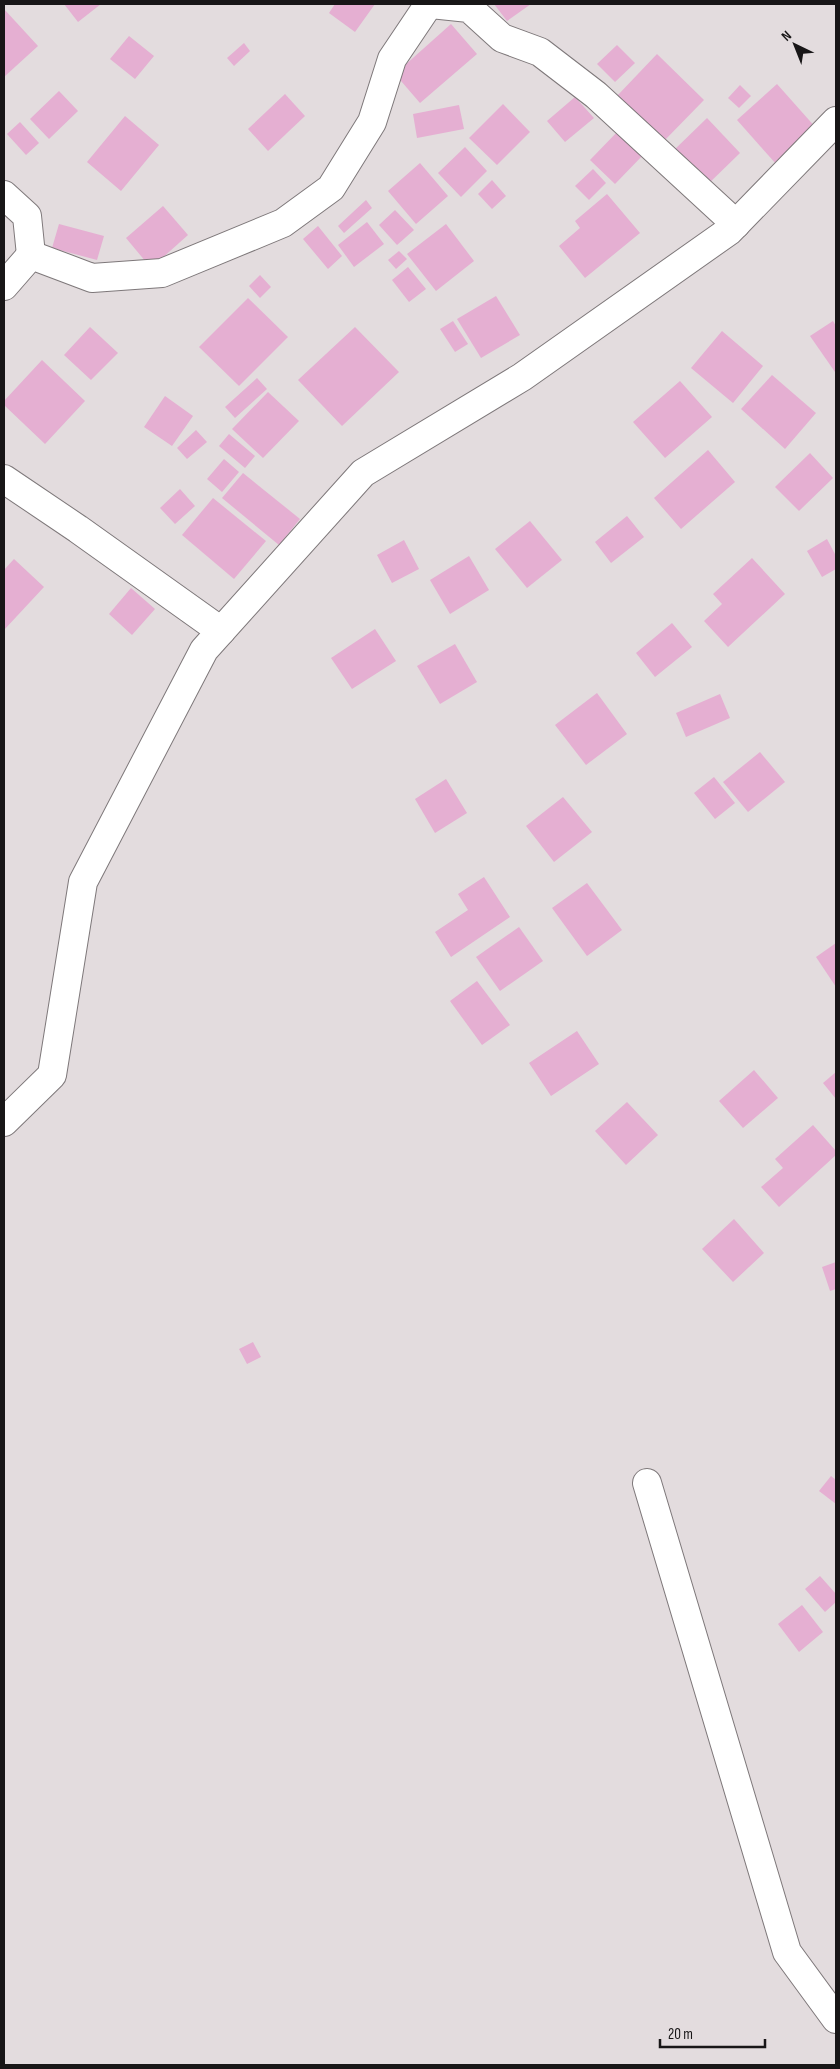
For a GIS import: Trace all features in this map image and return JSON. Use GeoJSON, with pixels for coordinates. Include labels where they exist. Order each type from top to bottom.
{"type":"FeatureCollection","features":[{"type":"Feature","properties":{"kind":"street"},"geometry":{"type":"LineString","coordinates":[[30,255],[92,278],[162,273],[283,223],[331,188],[372,122],[392,59],[430,4],[469,8],[502,38],[540,52],[596,95],[736,224]]}},
{"type":"Feature","properties":{"kind":"street"},"geometry":{"type":"LineString","coordinates":[[4,1122],[52,1075],[83,882],[204,650],[363,473],[522,377],[730,231],[836,121]]}},
{"type":"Feature","properties":{"kind":"street"},"geometry":{"type":"LineString","coordinates":[[4,195],[27,216],[30,255],[4,286]]}},
{"type":"Feature","properties":{"kind":"street"},"geometry":{"type":"LineString","coordinates":[[4,479],[78,529],[220,631]]}},
{"type":"Feature","properties":{"kind":"street"},"geometry":{"type":"LineString","coordinates":[[648,1483],[787,1952],[836,2019]]}},
{"type":"Feature","properties":{"kind":"building"},"geometry":{"type":"Polygon","coordinates":[[[64,4],[101,4],[78,22],[64,4]]]}},
{"type":"Feature","properties":{"kind":"building"},"geometry":{"type":"Polygon","coordinates":[[[335,4],[375,4],[355,32],[329,13],[335,4]]]}},
{"type":"Feature","properties":{"kind":"building"},"geometry":{"type":"Polygon","coordinates":[[[494,4],[531,4],[507,21],[494,4]]]}},
{"type":"Feature","properties":{"kind":"building"},"geometry":{"type":"Polygon","coordinates":[[[4,9],[38,46],[4,77],[4,9]]]}},
{"type":"Feature","properties":{"kind":"building"},"geometry":{"type":"Polygon","coordinates":[[[451,24],[477,54],[420,103],[395,74],[451,24]]]}},
{"type":"Feature","properties":{"kind":"building"},"geometry":{"type":"Polygon","coordinates":[[[129,36],[154,56],[135,79],[110,59],[129,36]]]}},
{"type":"Feature","properties":{"kind":"building"},"geometry":{"type":"Polygon","coordinates":[[[244,43],[250,51],[234,66],[227,58],[244,43]]]}},
{"type":"Feature","properties":{"kind":"building"},"geometry":{"type":"Polygon","coordinates":[[[617,45],[635,63],[615,82],[597,64],[617,45]]]}},
{"type":"Feature","properties":{"kind":"building"},"geometry":{"type":"Polygon","coordinates":[[[657,54],[704,100],[663,142],[617,96],[657,54]]]}},
{"type":"Feature","properties":{"kind":"building"},"geometry":{"type":"Polygon","coordinates":[[[777,84],[817,129],[777,165],[737,120],[777,84]]]}},
{"type":"Feature","properties":{"kind":"building"},"geometry":{"type":"Polygon","coordinates":[[[740,85],[751,96],[739,108],[728,98],[740,85]]]}},
{"type":"Feature","properties":{"kind":"building"},"geometry":{"type":"Polygon","coordinates":[[[59,91],[78,111],[49,139],[30,119],[59,91]]]}},
{"type":"Feature","properties":{"kind":"building"},"geometry":{"type":"Polygon","coordinates":[[[285,94],[305,116],[268,151],[248,129],[285,94]]]}},
{"type":"Feature","properties":{"kind":"building"},"geometry":{"type":"Polygon","coordinates":[[[575,97],[594,118],[565,142],[547,121],[575,97]]]}},
{"type":"Feature","properties":{"kind":"building"},"geometry":{"type":"Polygon","coordinates":[[[503,104],[530,132],[497,165],[469,138],[503,104]]]}},
{"type":"Feature","properties":{"kind":"building"},"geometry":{"type":"Polygon","coordinates":[[[459,105],[464,129],[417,138],[413,114],[459,105]]]}},
{"type":"Feature","properties":{"kind":"building"},"geometry":{"type":"Polygon","coordinates":[[[125,116],[159,145],[121,191],[87,162],[125,116]]]}},
{"type":"Feature","properties":{"kind":"building"},"geometry":{"type":"Polygon","coordinates":[[[707,118],[740,153],[703,189],[670,154],[707,118]]]}},
{"type":"Feature","properties":{"kind":"building"},"geometry":{"type":"Polygon","coordinates":[[[20,122],[39,143],[26,155],[7,134],[20,122]]]}},
{"type":"Feature","properties":{"kind":"building"},"geometry":{"type":"Polygon","coordinates":[[[620,129],[645,153],[615,184],[590,160],[620,129]]]}},
{"type":"Feature","properties":{"kind":"building"},"geometry":{"type":"Polygon","coordinates":[[[465,147],[487,171],[461,197],[438,173],[465,147]]]}},
{"type":"Feature","properties":{"kind":"building"},"geometry":{"type":"Polygon","coordinates":[[[420,163],[448,196],[416,224],[388,191],[420,163]]]}},
{"type":"Feature","properties":{"kind":"building"},"geometry":{"type":"Polygon","coordinates":[[[593,169],[606,183],[589,200],[575,186],[593,169]]]}},
{"type":"Feature","properties":{"kind":"building"},"geometry":{"type":"Polygon","coordinates":[[[492,180],[506,196],[492,209],[478,194],[492,180]]]}},
{"type":"Feature","properties":{"kind":"building"},"geometry":{"type":"Polygon","coordinates":[[[607,194],[640,233],[585,278],[559,246],[580,228],[575,221],[607,194]]]}},
{"type":"Feature","properties":{"kind":"building"},"geometry":{"type":"Polygon","coordinates":[[[366,200],[372,208],[344,233],[338,226],[366,200]]]}},
{"type":"Feature","properties":{"kind":"building"},"geometry":{"type":"Polygon","coordinates":[[[163,206],[188,235],[151,268],[126,238],[163,206]]]}},
{"type":"Feature","properties":{"kind":"building"},"geometry":{"type":"Polygon","coordinates":[[[395,210],[414,230],[397,245],[379,225],[395,210]]]}},
{"type":"Feature","properties":{"kind":"building"},"geometry":{"type":"Polygon","coordinates":[[[367,222],[384,244],[354,267],[338,245],[367,222]]]}},
{"type":"Feature","properties":{"kind":"building"},"geometry":{"type":"Polygon","coordinates":[[[59,224],[104,236],[97,260],[52,248],[59,224]]]}},
{"type":"Feature","properties":{"kind":"building"},"geometry":{"type":"Polygon","coordinates":[[[446,224],[474,261],[436,291],[407,254],[446,224]]]}},
{"type":"Feature","properties":{"kind":"building"},"geometry":{"type":"Polygon","coordinates":[[[318,226],[342,256],[328,269],[303,239],[318,226]]]}},
{"type":"Feature","properties":{"kind":"building"},"geometry":{"type":"Polygon","coordinates":[[[399,251],[407,259],[396,269],[388,260],[399,251]]]}},
{"type":"Feature","properties":{"kind":"building"},"geometry":{"type":"Polygon","coordinates":[[[408,267],[426,289],[409,302],[392,280],[408,267]]]}},
{"type":"Feature","properties":{"kind":"building"},"geometry":{"type":"Polygon","coordinates":[[[260,275],[271,287],[260,298],[249,286],[260,275]]]}},
{"type":"Feature","properties":{"kind":"building"},"geometry":{"type":"Polygon","coordinates":[[[496,296],[520,335],[481,358],[457,319],[496,296]]]}},
{"type":"Feature","properties":{"kind":"building"},"geometry":{"type":"Polygon","coordinates":[[[248,298],[288,337],[239,386],[199,347],[248,298]]]}},
{"type":"Feature","properties":{"kind":"building"},"geometry":{"type":"Polygon","coordinates":[[[453,321],[468,344],[455,352],[440,329],[453,321]]]}},
{"type":"Feature","properties":{"kind":"building"},"geometry":{"type":"Polygon","coordinates":[[[833,321],[836,326],[835,372],[810,336],[833,321]]]}},
{"type":"Feature","properties":{"kind":"building"},"geometry":{"type":"Polygon","coordinates":[[[90,327],[118,353],[91,380],[64,355],[90,327]]]}},
{"type":"Feature","properties":{"kind":"building"},"geometry":{"type":"Polygon","coordinates":[[[355,327],[399,372],[342,426],[298,380],[355,327]]]}},
{"type":"Feature","properties":{"kind":"building"},"geometry":{"type":"Polygon","coordinates":[[[722,331],[763,366],[733,403],[691,368],[722,331]]]}},
{"type":"Feature","properties":{"kind":"building"},"geometry":{"type":"Polygon","coordinates":[[[42,360],[85,401],[45,444],[4,405],[4,401],[42,360]]]}},
{"type":"Feature","properties":{"kind":"building"},"geometry":{"type":"Polygon","coordinates":[[[772,375],[816,413],[785,449],[741,409],[772,375]]]}},
{"type":"Feature","properties":{"kind":"building"},"geometry":{"type":"Polygon","coordinates":[[[257,378],[267,389],[235,418],[225,407],[257,378]]]}},
{"type":"Feature","properties":{"kind":"building"},"geometry":{"type":"Polygon","coordinates":[[[680,381],[712,417],[665,458],[633,422],[680,381]]]}},
{"type":"Feature","properties":{"kind":"building"},"geometry":{"type":"Polygon","coordinates":[[[268,392],[299,421],[263,458],[232,429],[268,392]]]}},
{"type":"Feature","properties":{"kind":"building"},"geometry":{"type":"Polygon","coordinates":[[[165,396],[193,416],[172,446],[144,427],[165,396]]]}},
{"type":"Feature","properties":{"kind":"building"},"geometry":{"type":"Polygon","coordinates":[[[196,430],[207,442],[187,459],[177,448],[196,430]]]}},
{"type":"Feature","properties":{"kind":"building"},"geometry":{"type":"Polygon","coordinates":[[[229,434],[255,456],[245,468],[219,446],[229,434]]]}},
{"type":"Feature","properties":{"kind":"building"},"geometry":{"type":"Polygon","coordinates":[[[708,450],[735,482],[681,529],[654,498],[708,450]]]}},
{"type":"Feature","properties":{"kind":"building"},"geometry":{"type":"Polygon","coordinates":[[[810,453],[833,478],[799,511],[775,487],[810,453]]]}},
{"type":"Feature","properties":{"kind":"building"},"geometry":{"type":"Polygon","coordinates":[[[224,459],[239,472],[222,492],[207,479],[224,459]]]}},
{"type":"Feature","properties":{"kind":"building"},"geometry":{"type":"Polygon","coordinates":[[[243,473],[300,519],[279,545],[222,498],[243,473]]]}},
{"type":"Feature","properties":{"kind":"building"},"geometry":{"type":"Polygon","coordinates":[[[180,489],[195,506],[175,524],[160,508],[180,489]]]}},
{"type":"Feature","properties":{"kind":"building"},"geometry":{"type":"Polygon","coordinates":[[[213,498],[266,541],[234,579],[182,535],[213,498]]]}},
{"type":"Feature","properties":{"kind":"building"},"geometry":{"type":"Polygon","coordinates":[[[627,516],[644,537],[611,563],[595,542],[627,516]]]}},
{"type":"Feature","properties":{"kind":"building"},"geometry":{"type":"Polygon","coordinates":[[[530,521],[562,560],[527,588],[495,549],[530,521]]]}},
{"type":"Feature","properties":{"kind":"building"},"geometry":{"type":"Polygon","coordinates":[[[827,539],[836,556],[836,569],[822,577],[807,551],[827,539]]]}},
{"type":"Feature","properties":{"kind":"building"},"geometry":{"type":"Polygon","coordinates":[[[404,540],[419,569],[392,583],[377,555],[404,540]]]}},
{"type":"Feature","properties":{"kind":"building"},"geometry":{"type":"Polygon","coordinates":[[[469,556],[489,590],[450,614],[430,580],[469,556]]]}},
{"type":"Feature","properties":{"kind":"building"},"geometry":{"type":"Polygon","coordinates":[[[752,558],[785,594],[728,647],[704,621],[722,604],[713,594],[752,558]]]}},
{"type":"Feature","properties":{"kind":"building"},"geometry":{"type":"Polygon","coordinates":[[[14,559],[44,587],[4,630],[4,570],[14,559]]]}},
{"type":"Feature","properties":{"kind":"building"},"geometry":{"type":"Polygon","coordinates":[[[131,588],[155,609],[132,635],[109,614],[131,588]]]}},
{"type":"Feature","properties":{"kind":"building"},"geometry":{"type":"Polygon","coordinates":[[[672,623],[692,647],[655,677],[636,653],[672,623]]]}},
{"type":"Feature","properties":{"kind":"building"},"geometry":{"type":"Polygon","coordinates":[[[375,629],[396,661],[352,689],[331,658],[375,629]]]}},
{"type":"Feature","properties":{"kind":"building"},"geometry":{"type":"Polygon","coordinates":[[[455,644],[477,682],[440,704],[417,666],[455,644]]]}},
{"type":"Feature","properties":{"kind":"building"},"geometry":{"type":"Polygon","coordinates":[[[597,693],[627,734],[586,765],[555,725],[597,693]]]}},
{"type":"Feature","properties":{"kind":"building"},"geometry":{"type":"Polygon","coordinates":[[[720,694],[730,718],[686,737],[676,713],[720,694]]]}},
{"type":"Feature","properties":{"kind":"building"},"geometry":{"type":"Polygon","coordinates":[[[760,752],[785,782],[748,812],[723,782],[760,752]]]}},
{"type":"Feature","properties":{"kind":"building"},"geometry":{"type":"Polygon","coordinates":[[[714,777],[735,803],[715,819],[694,793],[714,777]]]}},
{"type":"Feature","properties":{"kind":"building"},"geometry":{"type":"Polygon","coordinates":[[[446,779],[467,813],[435,833],[415,799],[446,779]]]}},
{"type":"Feature","properties":{"kind":"building"},"geometry":{"type":"Polygon","coordinates":[[[563,797],[592,832],[554,862],[526,826],[563,797]]]}},
{"type":"Feature","properties":{"kind":"building"},"geometry":{"type":"Polygon","coordinates":[[[484,877],[510,917],[451,957],[435,932],[468,910],[458,894],[484,877]]]}},
{"type":"Feature","properties":{"kind":"building"},"geometry":{"type":"Polygon","coordinates":[[[587,883],[622,930],[587,956],[552,908],[587,883]]]}},
{"type":"Feature","properties":{"kind":"building"},"geometry":{"type":"Polygon","coordinates":[[[519,927],[543,961],[500,991],[476,957],[519,927]]]}},
{"type":"Feature","properties":{"kind":"building"},"geometry":{"type":"Polygon","coordinates":[[[836,943],[836,987],[816,957],[836,943]]]}},
{"type":"Feature","properties":{"kind":"building"},"geometry":{"type":"Polygon","coordinates":[[[477,981],[510,1025],[482,1045],[450,1001],[477,981]]]}},
{"type":"Feature","properties":{"kind":"building"},"geometry":{"type":"Polygon","coordinates":[[[577,1031],[599,1064],[551,1096],[529,1063],[577,1031]]]}},
{"type":"Feature","properties":{"kind":"building"},"geometry":{"type":"Polygon","coordinates":[[[754,1070],[778,1098],[743,1128],[719,1101],[754,1070]]]}},
{"type":"Feature","properties":{"kind":"building"},"geometry":{"type":"Polygon","coordinates":[[[836,1072],[836,1099],[823,1083],[836,1072]]]}},
{"type":"Feature","properties":{"kind":"building"},"geometry":{"type":"Polygon","coordinates":[[[627,1102],[658,1135],[626,1165],[595,1131],[627,1102]]]}},
{"type":"Feature","properties":{"kind":"building"},"geometry":{"type":"Polygon","coordinates":[[[813,1125],[836,1151],[836,1155],[779,1207],[761,1187],[783,1168],[775,1159],[813,1125]]]}},
{"type":"Feature","properties":{"kind":"building"},"geometry":{"type":"Polygon","coordinates":[[[734,1219],[764,1253],[733,1282],[702,1249],[734,1219]]]}},
{"type":"Feature","properties":{"kind":"building"},"geometry":{"type":"Polygon","coordinates":[[[836,1262],[836,1289],[830,1291],[822,1267],[836,1262]]]}},
{"type":"Feature","properties":{"kind":"building"},"geometry":{"type":"Polygon","coordinates":[[[253,1342],[261,1357],[247,1364],[239,1349],[253,1342]]]}},
{"type":"Feature","properties":{"kind":"building"},"geometry":{"type":"Polygon","coordinates":[[[831,1476],[836,1480],[836,1504],[819,1491],[831,1476]]]}},
{"type":"Feature","properties":{"kind":"building"},"geometry":{"type":"Polygon","coordinates":[[[820,1576],[836,1594],[836,1602],[825,1612],[805,1589],[820,1576]]]}},
{"type":"Feature","properties":{"kind":"building"},"geometry":{"type":"Polygon","coordinates":[[[802,1605],[823,1632],[799,1652],[778,1624],[802,1605]]]}}]}
